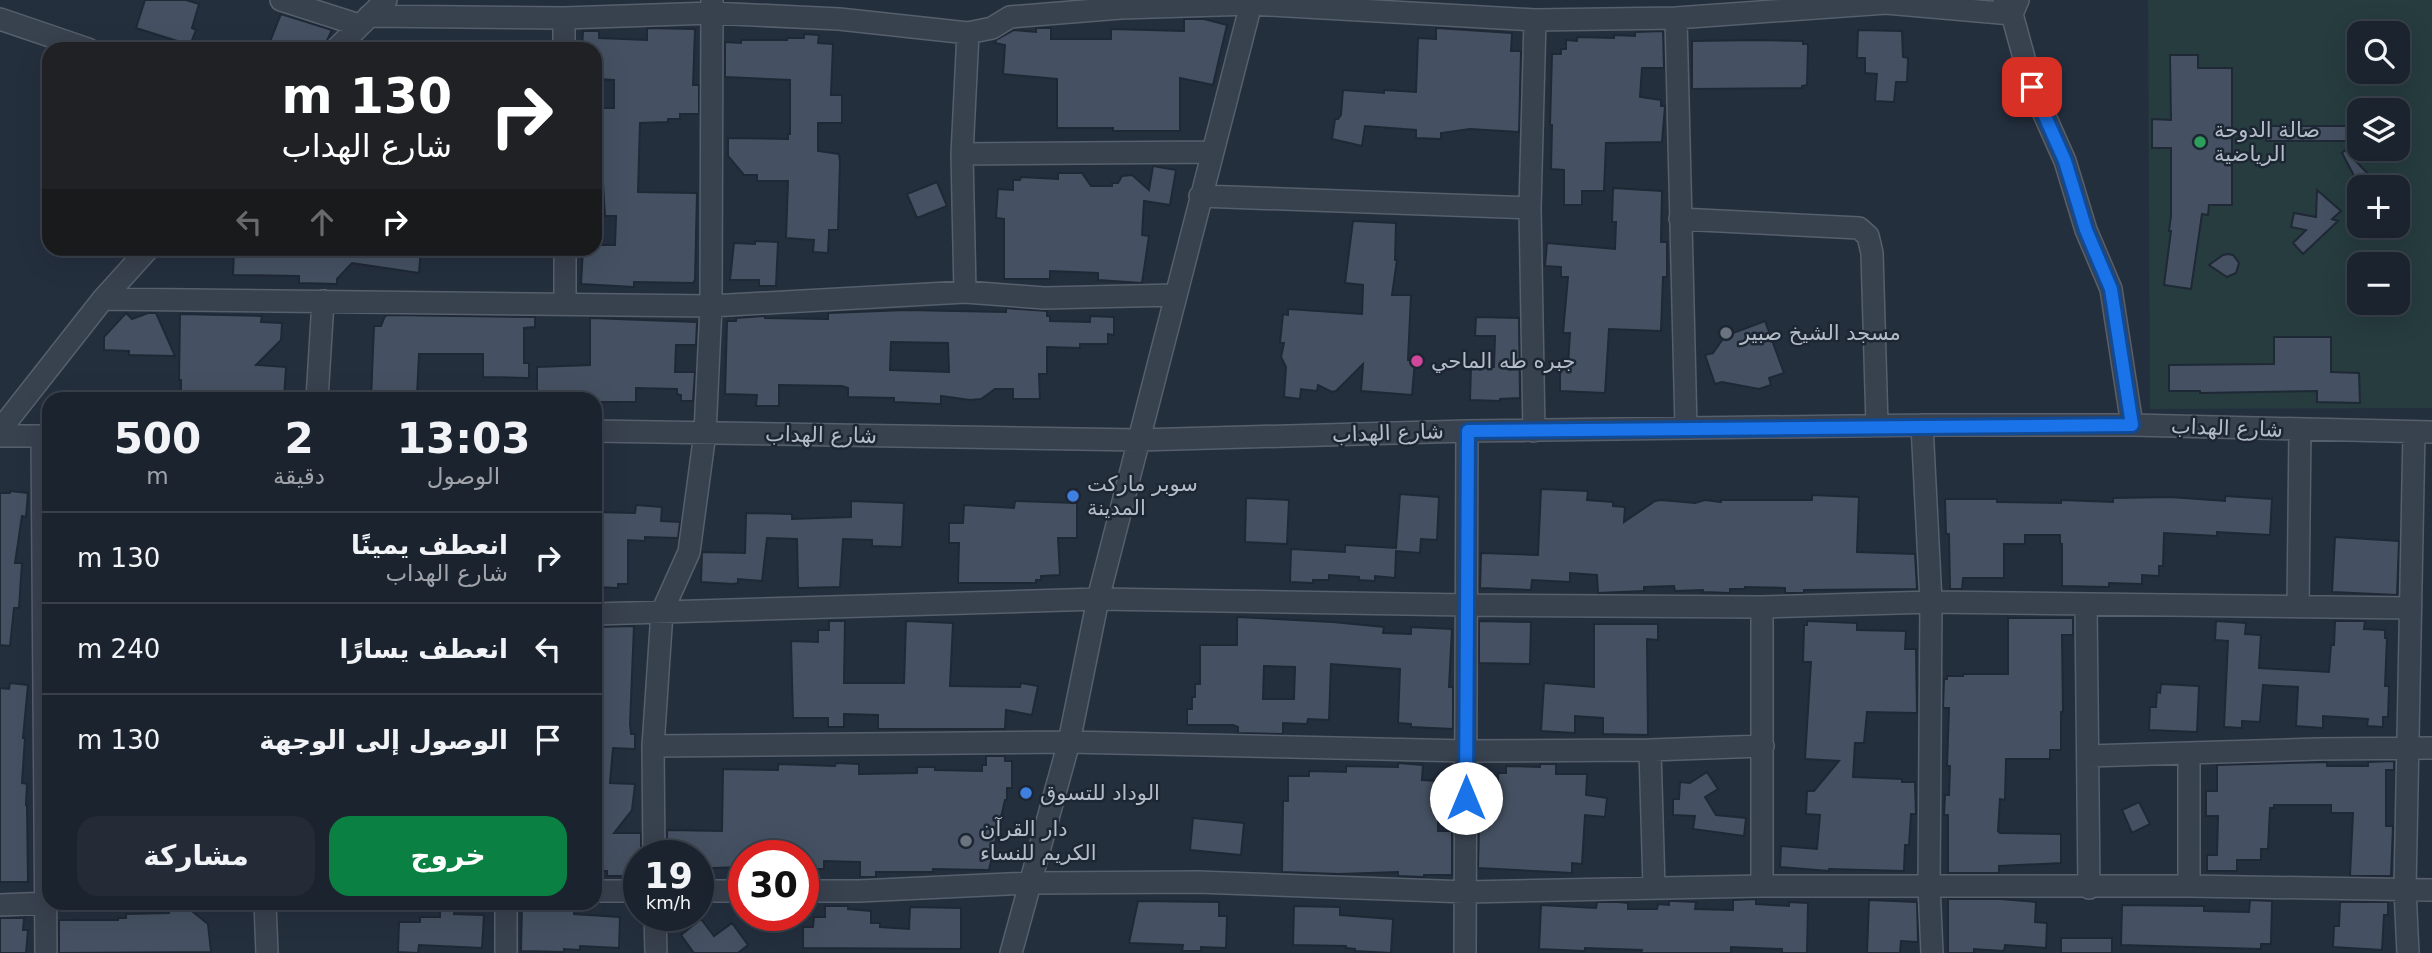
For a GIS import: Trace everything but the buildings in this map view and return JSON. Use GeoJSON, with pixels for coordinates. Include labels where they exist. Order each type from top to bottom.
{"type":"FeatureCollection","features":[{"type":"Feature","properties":{"kind":"street"},"geometry":{"type":"LineString","coordinates":[[281,0],[364,21],[564,18],[712,7],[968,33],[992,28],[1010,18],[1120,4],[1251,2],[1535,20],[1676,18],[1886,3],[2011,5],[2032,87],[2065,161],[2086,230],[2111,289],[2132,425]]}},
{"type":"Feature","properties":{"kind":"street"},"geometry":{"type":"LineString","coordinates":[[343,42],[386,0]]}},
{"type":"Feature","properties":{"kind":"street"},"geometry":{"type":"LineString","coordinates":[[1011,953],[1069,742],[1098,599],[1251,2]]}},
{"type":"Feature","properties":{"kind":"street"},"geometry":{"type":"LineString","coordinates":[[654,840],[653,746],[662,612],[689,552],[705,433],[711,306],[712,7]]}},
{"type":"Feature","properties":{"kind":"street"},"geometry":{"type":"LineString","coordinates":[[564,18],[564,42]]}},
{"type":"Feature","properties":{"kind":"street"},"geometry":{"type":"LineString","coordinates":[[1676,18],[1686,428]]}},
{"type":"Feature","properties":{"kind":"street"},"geometry":{"type":"LineString","coordinates":[[0,19],[67,42]]}},
{"type":"Feature","properties":{"kind":"street"},"geometry":{"type":"LineString","coordinates":[[1534,431],[1530,208],[1535,20]]}},
{"type":"Feature","properties":{"kind":"street"},"geometry":{"type":"LineString","coordinates":[[965,292],[962,154],[968,33]]}},
{"type":"Feature","properties":{"kind":"street"},"geometry":{"type":"LineString","coordinates":[[962,154],[1213,152]]}},
{"type":"Feature","properties":{"kind":"street"},"geometry":{"type":"LineString","coordinates":[[1200,196],[1530,208]]}},
{"type":"Feature","properties":{"kind":"street"},"geometry":{"type":"LineString","coordinates":[[1681,219],[1859,228],[1868,236],[1872,253],[1877,425]]}},
{"type":"Feature","properties":{"kind":"street"},"geometry":{"type":"LineString","coordinates":[[0,430],[103,299],[142,256]]}},
{"type":"Feature","properties":{"kind":"street"},"geometry":{"type":"LineString","coordinates":[[565,256],[565,303]]}},
{"type":"Feature","properties":{"kind":"street"},"geometry":{"type":"LineString","coordinates":[[103,299],[711,306],[965,292],[1044,298],[1176,295]]}},
{"type":"Feature","properties":{"kind":"street"},"geometry":{"type":"LineString","coordinates":[[317,392],[323,301]]}},
{"type":"Feature","properties":{"kind":"street","name":"شارع الهداب"},"geometry":{"type":"LineString","coordinates":[[602,431],[1139,440],[1468,431],[1877,425],[2132,425],[2423,432]]}},
{"type":"Feature","properties":{"kind":"street"},"geometry":{"type":"LineString","coordinates":[[1922,425],[1931,602],[1929,886],[1932,953]]}},
{"type":"Feature","properties":{"kind":"street"},"geometry":{"type":"LineString","coordinates":[[2298,607],[2300,430]]}},
{"type":"Feature","properties":{"kind":"street"},"geometry":{"type":"LineString","coordinates":[[1465,953],[1468,431]]}},
{"type":"Feature","properties":{"kind":"street"},"geometry":{"type":"LineString","coordinates":[[2408,953],[2405,890],[2410,608],[2423,432]]}},
{"type":"Feature","properties":{"kind":"street"},"geometry":{"type":"LineString","coordinates":[[0,436],[42,436]]}},
{"type":"Feature","properties":{"kind":"street"},"geometry":{"type":"LineString","coordinates":[[602,614],[1098,599],[1466,605],[1762,607],[1931,602],[2410,608]]}},
{"type":"Feature","properties":{"kind":"street"},"geometry":{"type":"LineString","coordinates":[[2086,605],[2089,888]]}},
{"type":"Feature","properties":{"kind":"street"},"geometry":{"type":"LineString","coordinates":[[1762,607],[1762,886]]}},
{"type":"Feature","properties":{"kind":"street"},"geometry":{"type":"LineString","coordinates":[[653,746],[1069,742],[1466,751],[1763,746]]}},
{"type":"Feature","properties":{"kind":"street"},"geometry":{"type":"LineString","coordinates":[[2088,756],[2432,748]]}},
{"type":"Feature","properties":{"kind":"street"},"geometry":{"type":"LineString","coordinates":[[1650,750],[1654,887]]}},
{"type":"Feature","properties":{"kind":"street"},"geometry":{"type":"LineString","coordinates":[[2189,754],[2189,886]]}},
{"type":"Feature","properties":{"kind":"street"},"geometry":{"type":"LineString","coordinates":[[819,891],[1031,883],[1198,882],[1466,891],[1762,886],[2189,886],[2432,890]]}},
{"type":"Feature","properties":{"kind":"street"},"geometry":{"type":"LineString","coordinates":[[602,891],[623,891]]}},
{"type":"Feature","properties":{"kind":"street"},"geometry":{"type":"LineString","coordinates":[[0,905],[42,903]]}},
{"type":"Feature","properties":{"kind":"street"},"geometry":{"type":"LineString","coordinates":[[46,953],[48,910]]}},
{"type":"Feature","properties":{"kind":"street"},"geometry":{"type":"LineString","coordinates":[[265,910],[267,953]]}},
{"type":"Feature","properties":{"kind":"street"},"geometry":{"type":"LineString","coordinates":[[506,910],[506,953]]}},
{"type":"Feature","properties":{"kind":"street"},"geometry":{"type":"LineString","coordinates":[[655,931],[656,953]]}},
{"type":"Feature","properties":{"kind":"green space"},"geometry":{"type":"Polygon","coordinates":[[[2148,0],[2432,0],[2432,408],[2150,409],[2148,0]]]}},
{"type":"Feature","properties":{"kind":"place","name":"صالة الدوحة الرياضية"},"geometry":{"type":"Point","coordinates":[2200,142]}},
{"type":"Feature","properties":{"kind":"place","name":"مسجد الشيخ صبير"},"geometry":{"type":"Point","coordinates":[1726,333]}},
{"type":"Feature","properties":{"kind":"place","name":"جبره طه الماحي"},"geometry":{"type":"Point","coordinates":[1417,361]}},
{"type":"Feature","properties":{"kind":"place","name":"سوبر ماركت المدينة"},"geometry":{"type":"Point","coordinates":[1073,496]}},
{"type":"Feature","properties":{"kind":"place","name":"الوداد للتسوق"},"geometry":{"type":"Point","coordinates":[1026,793]}},
{"type":"Feature","properties":{"kind":"place","name":"دار القرآن الكريم للنساء"},"geometry":{"type":"Point","coordinates":[966,841]}},
{"type":"Feature","properties":{"kind":"route"},"geometry":{"type":"LineString","coordinates":[[1466,798],[1468,431],[2132,425],[2111,289],[2086,230],[2065,161],[2032,87]]}}]}
